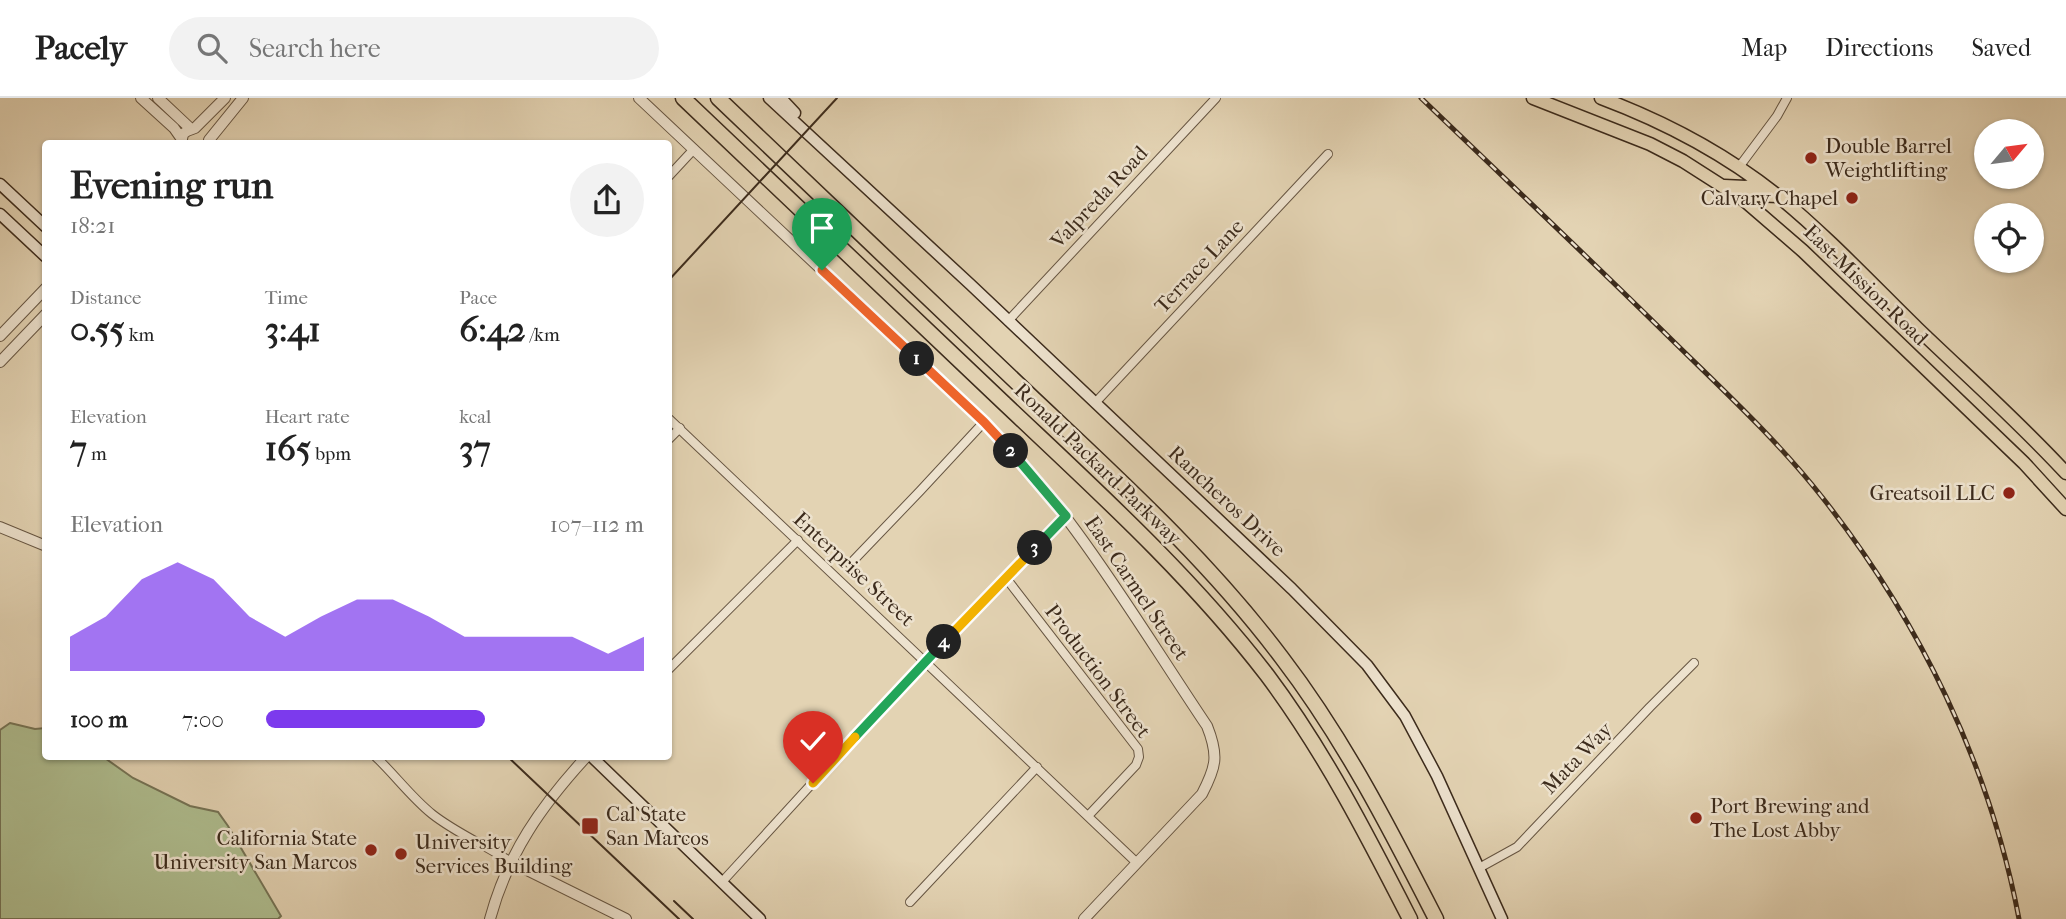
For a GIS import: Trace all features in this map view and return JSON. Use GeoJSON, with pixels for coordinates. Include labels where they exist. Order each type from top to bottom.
{"type":"FeatureCollection","features":[{"type":"Feature","properties":{"kind":"highway","name":"Ronald Packard Parkway"},"geometry":{"type":"LineString","coordinates":[[683,98],[1117,510],[1204,599],[1268,677],[1321,754],[1410,919]]}},
{"type":"Feature","properties":{"kind":"highway","name":"Ronald Packard Parkway"},"geometry":{"type":"LineString","coordinates":[[718,98],[1149,508],[1232,595],[1282,657],[1347,751],[1436,919]]}},
{"type":"Feature","properties":{"kind":"main road","name":"Rancheros Drive"},"geometry":{"type":"LineString","coordinates":[[769,98],[1302,598],[1367,665],[1405,716],[1437,776],[1502,919]]}},
{"type":"Feature","properties":{"kind":"main road","name":"Rancheros Drive"},"geometry":{"type":"LineString","coordinates":[[781,98],[847,170]]}},
{"type":"Feature","properties":{"kind":"main road","name":"East Mission Road"},"geometry":{"type":"LineString","coordinates":[[1532,98],[1650,144],[1724,186],[1746,202],[1836,283],[2024,463],[2066,509]]}},
{"type":"Feature","properties":{"kind":"main road","name":"East Mission Road"},"geometry":{"type":"LineString","coordinates":[[1601,98],[1668,126],[1707,147],[1778,196],[2066,473]]}},
{"type":"Feature","properties":{"kind":"main road"},"geometry":{"type":"LineString","coordinates":[[0,184],[42,223]]}},
{"type":"Feature","properties":{"kind":"main road"},"geometry":{"type":"LineString","coordinates":[[1724,186],[1746,187],[1762,184]]}},
{"type":"Feature","properties":{"kind":"main road"},"geometry":{"type":"LineString","coordinates":[[1746,202],[1754,195],[1778,196]]}},
{"type":"Feature","properties":{"kind":"main road"},"geometry":{"type":"LineString","coordinates":[[0,214],[42,253]]}},
{"type":"Feature","properties":{"kind":"main road"},"geometry":{"type":"LineString","coordinates":[[593,760],[760,919]]}},
{"type":"Feature","properties":{"kind":"street"},"geometry":{"type":"LineString","coordinates":[[141,98],[174,128],[180,140]]}},
{"type":"Feature","properties":{"kind":"street"},"geometry":{"type":"LineString","coordinates":[[158,98],[193,129],[204,132],[208,140]]}},
{"type":"Feature","properties":{"kind":"street"},"geometry":{"type":"LineString","coordinates":[[182,140],[225,98]]}},
{"type":"Feature","properties":{"kind":"street"},"geometry":{"type":"LineString","coordinates":[[210,140],[243,98]]}},
{"type":"Feature","properties":{"kind":"street","name":"East Carmel Street"},"geometry":{"type":"LineString","coordinates":[[639,98],[984,422],[1006,446],[1066,516],[1207,726],[1216,756],[1213,772],[1202,794],[1084,919]]}},
{"type":"Feature","properties":{"kind":"street","name":"Valpreda Road"},"geometry":{"type":"LineString","coordinates":[[1008,321],[1216,98]]}},
{"type":"Feature","properties":{"kind":"street"},"geometry":{"type":"LineString","coordinates":[[1739,167],[1787,98]]}},
{"type":"Feature","properties":{"kind":"street"},"geometry":{"type":"LineString","coordinates":[[672,173],[694,149]]}},
{"type":"Feature","properties":{"kind":"street","name":"Terrace Lane"},"geometry":{"type":"LineString","coordinates":[[1095,403],[1328,154]]}},
{"type":"Feature","properties":{"kind":"street"},"geometry":{"type":"LineString","coordinates":[[0,336],[42,292]]}},
{"type":"Feature","properties":{"kind":"street"},"geometry":{"type":"LineString","coordinates":[[0,362],[42,318]]}},
{"type":"Feature","properties":{"kind":"street","name":"Enterprise Street"},"geometry":{"type":"LineString","coordinates":[[672,421],[1137,863]]}},
{"type":"Feature","properties":{"kind":"street"},"geometry":{"type":"LineString","coordinates":[[850,564],[984,422]]}},
{"type":"Feature","properties":{"kind":"street"},"geometry":{"type":"LineString","coordinates":[[672,436],[680,428]]}},
{"type":"Feature","properties":{"kind":"street"},"geometry":{"type":"LineString","coordinates":[[722,882],[925,660],[1066,516]]}},
{"type":"Feature","properties":{"kind":"street"},"geometry":{"type":"LineString","coordinates":[[0,527],[42,545]]}},
{"type":"Feature","properties":{"kind":"street"},"geometry":{"type":"LineString","coordinates":[[672,666],[798,540]]}},
{"type":"Feature","properties":{"kind":"street","name":"Production Street"},"geometry":{"type":"LineString","coordinates":[[1006,578],[1138,749],[1136,765],[1088,816]]}},
{"type":"Feature","properties":{"kind":"street","name":"Mata Way"},"geometry":{"type":"LineString","coordinates":[[1479,868],[1517,847],[1694,663]]}},
{"type":"Feature","properties":{"kind":"street"},"geometry":{"type":"LineString","coordinates":[[379,760],[432,814],[453,829],[511,862],[626,919]]}},
{"type":"Feature","properties":{"kind":"street"},"geometry":{"type":"LineString","coordinates":[[490,919],[505,874],[527,831],[564,781],[585,760]]}},
{"type":"Feature","properties":{"kind":"street"},"geometry":{"type":"LineString","coordinates":[[910,902],[1037,767]]}},
{"type":"Feature","properties":{"kind":"green space"},"geometry":{"type":"Polygon","coordinates":[[[10,723],[42,728],[42,760],[108,760],[133,778],[190,806],[218,812],[281,916],[278,919],[0,919],[0,730],[10,723]]]}},
{"type":"Feature","properties":{"kind":"tram line"},"geometry":{"type":"LineString","coordinates":[[672,277],[837,98]]}},
{"type":"Feature","properties":{"kind":"tram line"},"geometry":{"type":"LineString","coordinates":[[511,760],[679,919]]}},
{"type":"Feature","properties":{"kind":"tram line"},"geometry":{"type":"LineString","coordinates":[[674,901],[693,919]]}},
{"type":"Feature","properties":{"kind":"railway"},"geometry":{"type":"LineString","coordinates":[[1421,98],[1750,416],[1805,476],[1857,544],[1890,593],[1946,696],[1990,805],[2019,919]]}},
{"type":"Feature","properties":{"kind":"place","name":"Double Barrel Weightlifting"},"geometry":{"type":"Point","coordinates":[1811,158]}},
{"type":"Feature","properties":{"kind":"place","name":"Calvary Chapel"},"geometry":{"type":"Point","coordinates":[1852,198]}},
{"type":"Feature","properties":{"kind":"place","name":"Greatsoil LLC"},"geometry":{"type":"Point","coordinates":[2009,493]}},
{"type":"Feature","properties":{"kind":"place","name":"Port Brewing and The Lost Abby"},"geometry":{"type":"Point","coordinates":[1696,818]}},
{"type":"Feature","properties":{"kind":"place","name":"Cal State San Marcos"},"geometry":{"type":"Point","coordinates":[590,826]}},
{"type":"Feature","properties":{"kind":"place","name":"California State University San Marcos"},"geometry":{"type":"Point","coordinates":[371,850]}},
{"type":"Feature","properties":{"kind":"place","name":"University Services Building"},"geometry":{"type":"Point","coordinates":[401,854]}},
{"type":"Feature","properties":{"kind":"route"},"geometry":{"type":"LineString","coordinates":[[813,783],[925,660],[1066,516],[984,422],[822,270]]}}]}
